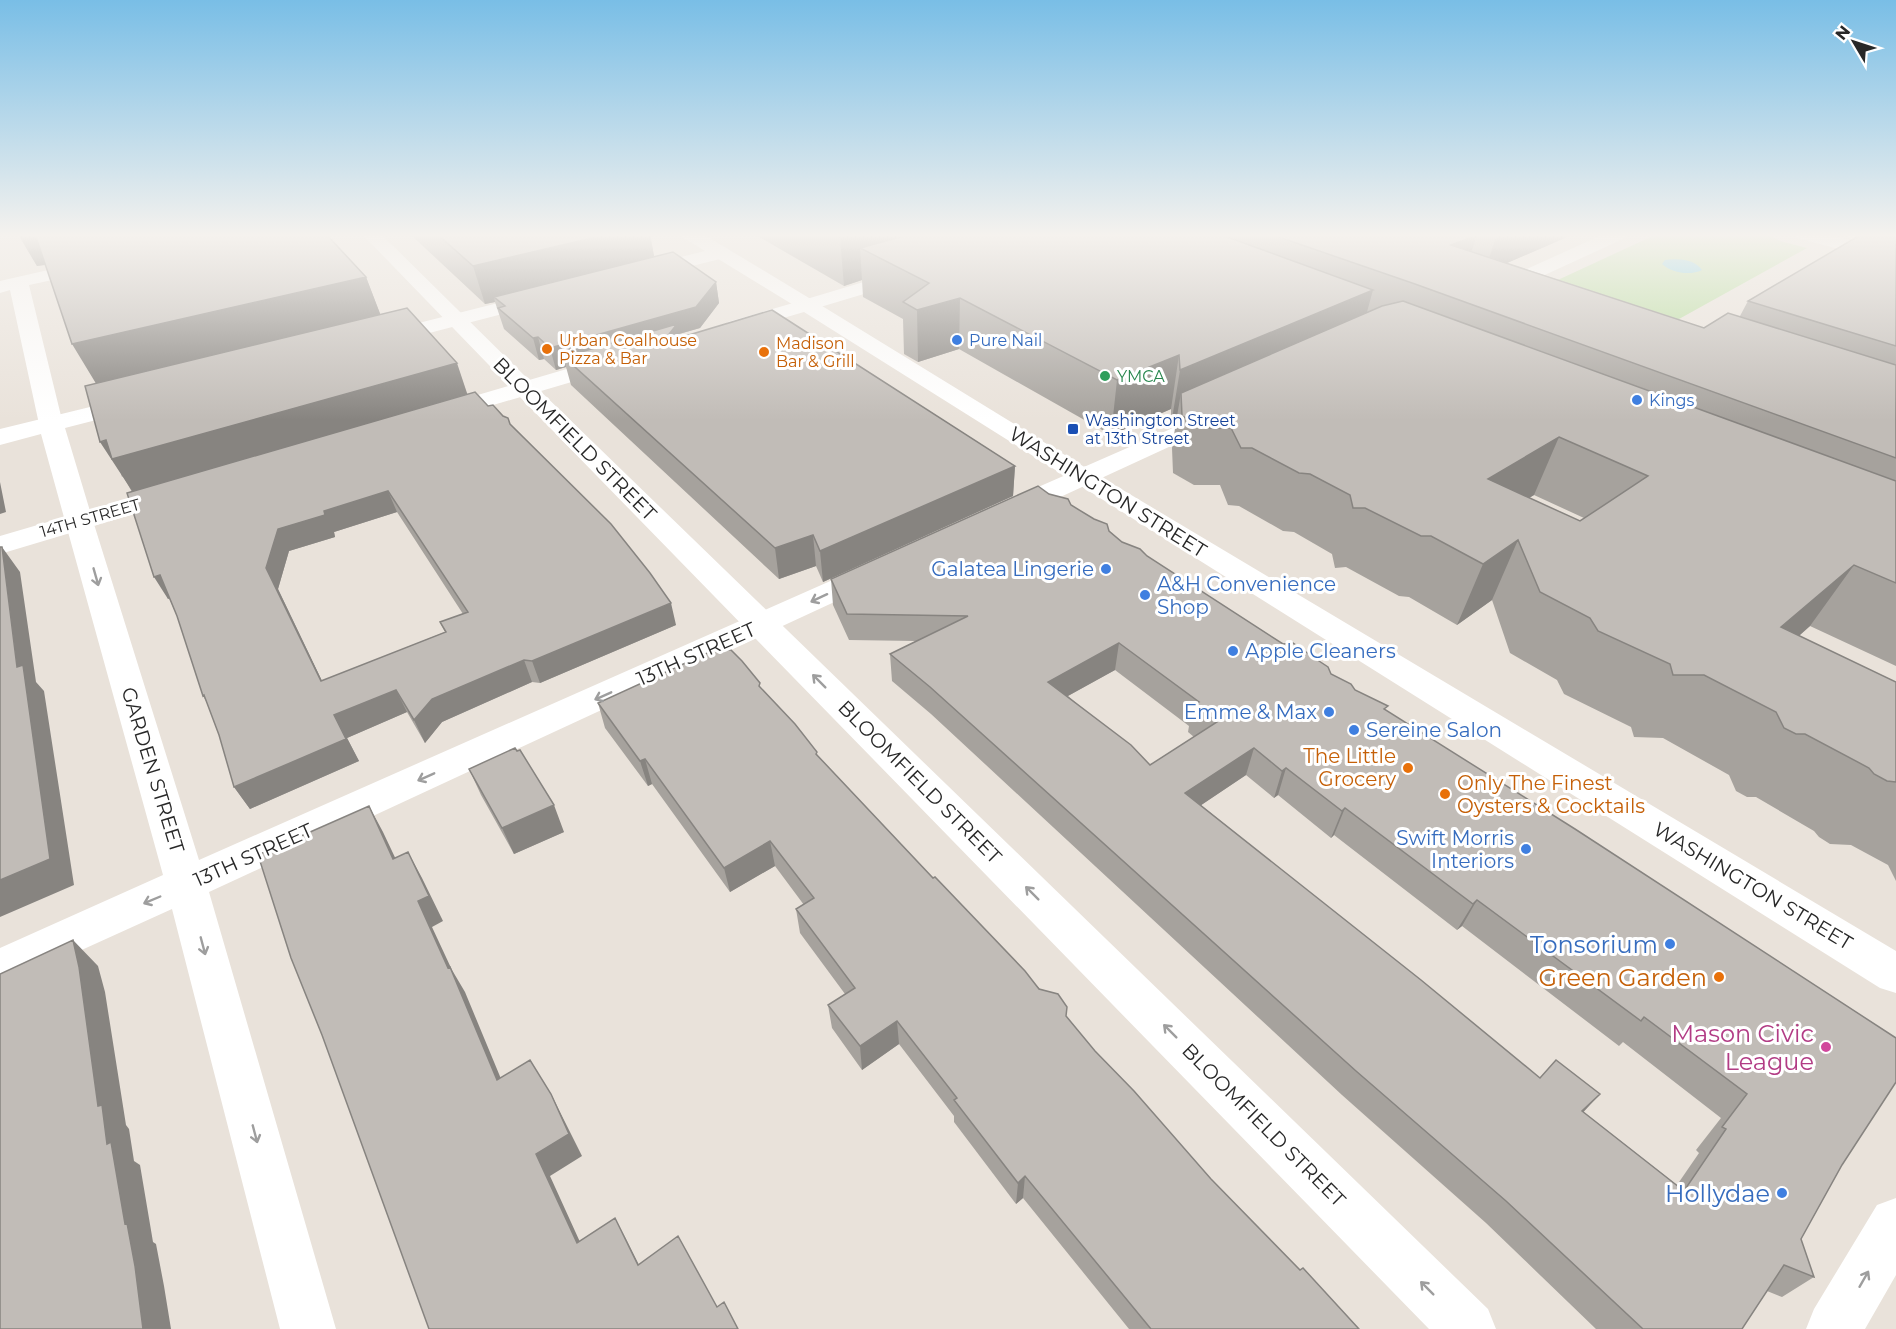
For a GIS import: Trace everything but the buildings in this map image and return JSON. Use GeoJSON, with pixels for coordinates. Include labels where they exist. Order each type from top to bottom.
{"type":"FeatureCollection","features":[{"type":"Feature","properties":{"kind":"street","name":"GARDEN STREET"},"geometry":{"type":"LineString","coordinates":[[10,296],[51,424],[187,885],[308,1329]]}},
{"type":"Feature","properties":{"kind":"street","name":"BLOOMFIELD STREET"},"geometry":{"type":"LineString","coordinates":[[433,296],[1468,1329]]}},
{"type":"Feature","properties":{"kind":"street"},"geometry":{"type":"LineString","coordinates":[[358,346],[550,296]]}},
{"type":"Feature","properties":{"kind":"street","name":"WASHINGTON STREET"},"geometry":{"type":"LineString","coordinates":[[792,296],[1082,477],[1896,974]]}},
{"type":"Feature","properties":{"kind":"street"},"geometry":{"type":"LineString","coordinates":[[712,333],[837,296]]}},
{"type":"Feature","properties":{"kind":"street"},"geometry":{"type":"LineString","coordinates":[[1525,296],[1534,299]]}},
{"type":"Feature","properties":{"kind":"street"},"geometry":{"type":"LineString","coordinates":[[416,420],[637,356]]}},
{"type":"Feature","properties":{"kind":"street"},"geometry":{"type":"LineString","coordinates":[[0,437],[153,398]]}},
{"type":"Feature","properties":{"kind":"street"},"geometry":{"type":"LineString","coordinates":[[983,522],[1239,405]]}},
{"type":"Feature","properties":{"kind":"street","name":"14TH STREET"},"geometry":{"type":"LineString","coordinates":[[0,544],[202,484]]}},
{"type":"Feature","properties":{"kind":"street","name":"13TH STREET"},"geometry":{"type":"LineString","coordinates":[[0,968],[897,563]]}},
{"type":"Feature","properties":{"kind":"street"},"geometry":{"type":"LineString","coordinates":[[1834,1329],[1896,1224]]}},
{"type":"Feature","properties":{"kind":"green space"},"geometry":{"type":"Polygon","coordinates":[[[1582,296],[1720,296],[1670,324],[1582,296]]]}},
{"type":"Feature","properties":{"kind":"place","name":"Pure Nail"},"geometry":{"type":"Point","coordinates":[957,340]}},
{"type":"Feature","properties":{"kind":"place","name":"Urban Coalhouse Pizza & Bar"},"geometry":{"type":"Point","coordinates":[547,349]}},
{"type":"Feature","properties":{"kind":"place","name":"Madison Bar & Grill"},"geometry":{"type":"Point","coordinates":[764,352]}},
{"type":"Feature","properties":{"kind":"place","name":"YMCA"},"geometry":{"type":"Point","coordinates":[1105,376]}},
{"type":"Feature","properties":{"kind":"place","name":"Kings"},"geometry":{"type":"Point","coordinates":[1637,400]}},
{"type":"Feature","properties":{"kind":"place","name":"Washington Street at 13th Street"},"geometry":{"type":"Point","coordinates":[1073,429]}},
{"type":"Feature","properties":{"kind":"place","name":"Galatea Lingerie"},"geometry":{"type":"Point","coordinates":[1106,569]}},
{"type":"Feature","properties":{"kind":"place","name":"A&H Convenience Shop"},"geometry":{"type":"Point","coordinates":[1145,595]}},
{"type":"Feature","properties":{"kind":"place","name":"Apple Cleaners"},"geometry":{"type":"Point","coordinates":[1233,651]}},
{"type":"Feature","properties":{"kind":"place","name":"Emme & Max"},"geometry":{"type":"Point","coordinates":[1329,712]}},
{"type":"Feature","properties":{"kind":"place","name":"Sereine Salon"},"geometry":{"type":"Point","coordinates":[1354,730]}},
{"type":"Feature","properties":{"kind":"place","name":"The Little Grocery"},"geometry":{"type":"Point","coordinates":[1408,768]}},
{"type":"Feature","properties":{"kind":"place","name":"Only The Finest Oysters & Cocktails"},"geometry":{"type":"Point","coordinates":[1445,794]}},
{"type":"Feature","properties":{"kind":"place","name":"Swift Morris Interiors"},"geometry":{"type":"Point","coordinates":[1526,849]}},
{"type":"Feature","properties":{"kind":"place","name":"Tonsorium"},"geometry":{"type":"Point","coordinates":[1670,944]}},
{"type":"Feature","properties":{"kind":"place","name":"Green Garden"},"geometry":{"type":"Point","coordinates":[1719,977]}},
{"type":"Feature","properties":{"kind":"place","name":"Mason Civic League"},"geometry":{"type":"Point","coordinates":[1826,1047]}},
{"type":"Feature","properties":{"kind":"place","name":"Hollydae"},"geometry":{"type":"Point","coordinates":[1782,1193]}}]}
